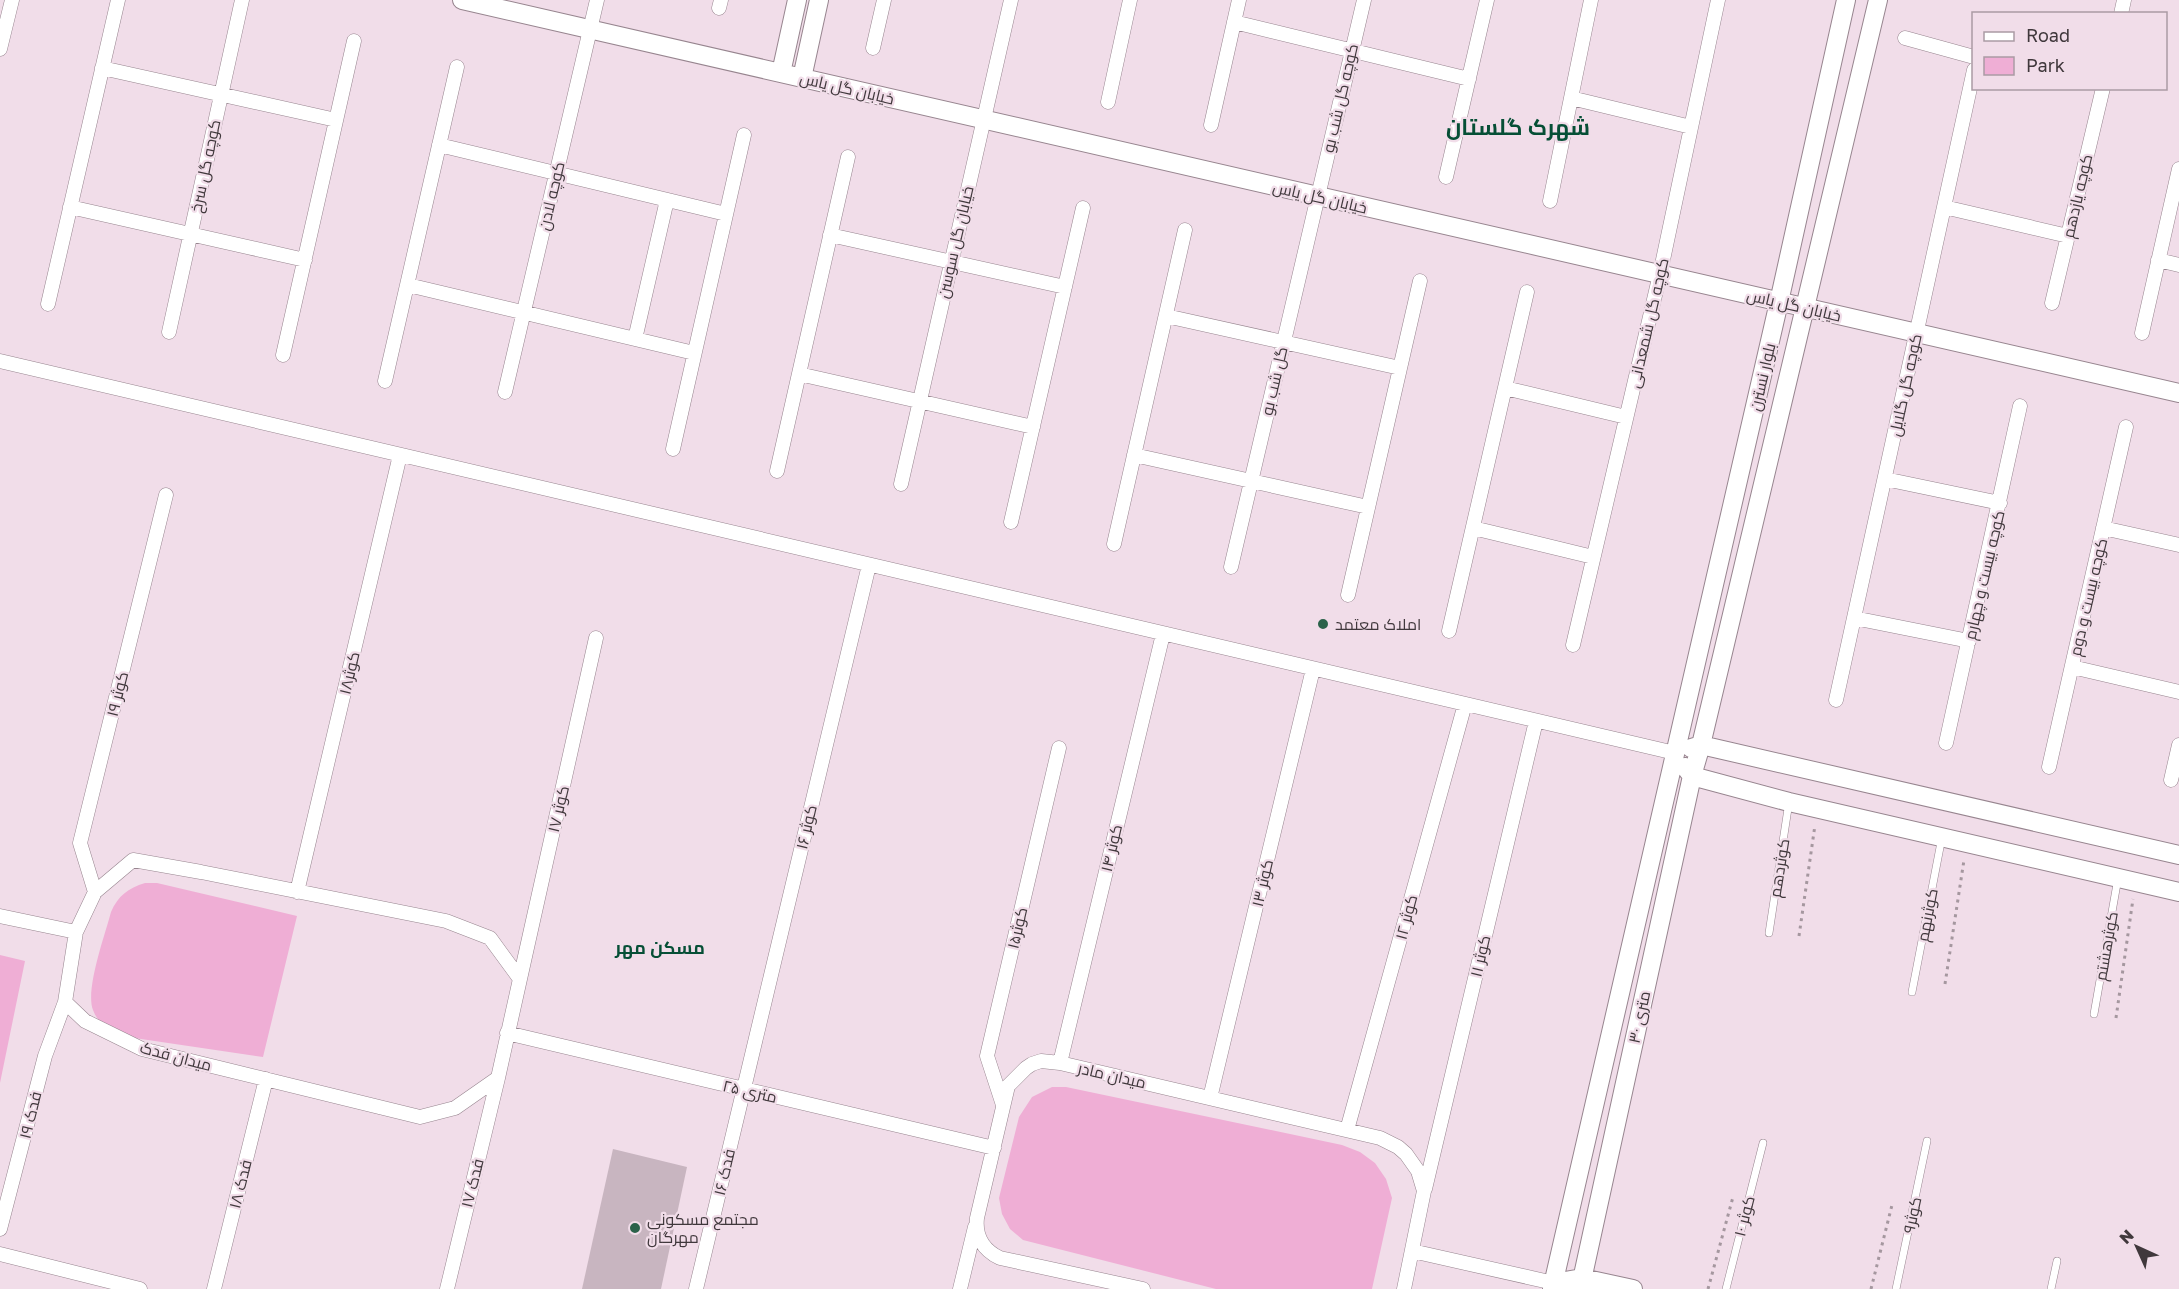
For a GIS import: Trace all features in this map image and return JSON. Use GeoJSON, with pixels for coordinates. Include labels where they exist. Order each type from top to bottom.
{"type":"FeatureCollection","features":[{"type":"Feature","properties":{"kind":"street"},"geometry":{"type":"LineString","coordinates":[[0,45],[12,0]]}},
{"type":"Feature","properties":{"kind":"street"},"geometry":{"type":"LineString","coordinates":[[48,304],[118,0]]}},
{"type":"Feature","properties":{"kind":"street","name":"کوچه گل سرخ"},"geometry":{"type":"LineString","coordinates":[[169,332],[242,0]]}},
{"type":"Feature","properties":{"kind":"street","name":"خیابان گل یاس"},"geometry":{"type":"LineString","coordinates":[[462,0],[2179,393]]}},
{"type":"Feature","properties":{"kind":"street","name":"کوچه لادن"},"geometry":{"type":"LineString","coordinates":[[505,392],[597,0]]}},
{"type":"Feature","properties":{"kind":"street"},"geometry":{"type":"LineString","coordinates":[[781,73],[798,0]]}},
{"type":"Feature","properties":{"kind":"street"},"geometry":{"type":"LineString","coordinates":[[802,78],[819,0]]}},
{"type":"Feature","properties":{"kind":"street"},"geometry":{"type":"LineString","coordinates":[[873,48],[884,0]]}},
{"type":"Feature","properties":{"kind":"street","name":"خیابان گل سوسن"},"geometry":{"type":"LineString","coordinates":[[901,484],[1011,0]]}},
{"type":"Feature","properties":{"kind":"street"},"geometry":{"type":"LineString","coordinates":[[1108,102],[1130,0]]}},
{"type":"Feature","properties":{"kind":"street"},"geometry":{"type":"LineString","coordinates":[[1211,125],[1239,0]]}},
{"type":"Feature","properties":{"kind":"street","name":"کوچه گل شب بو"},"geometry":{"type":"LineString","coordinates":[[1317,196],[1364,0]]}},
{"type":"Feature","properties":{"kind":"street"},"geometry":{"type":"LineString","coordinates":[[1446,177],[1487,0]]}},
{"type":"Feature","properties":{"kind":"street"},"geometry":{"type":"LineString","coordinates":[[1550,201],[1591,0]]}},
{"type":"Feature","properties":{"kind":"street","name":"کوچه گل شمعدانی"},"geometry":{"type":"LineString","coordinates":[[1573,645],[1660,274],[1718,0]]}},
{"type":"Feature","properties":{"kind":"street","name":"بلوار نسترن"},"geometry":{"type":"LineString","coordinates":[[1675,753],[1846,0]]}},
{"type":"Feature","properties":{"kind":"street","name":"بلوار نسترن"},"geometry":{"type":"LineString","coordinates":[[1701,745],[1878,0]]}},
{"type":"Feature","properties":{"kind":"street"},"geometry":{"type":"LineString","coordinates":[[1234,22],[1469,80]]}},
{"type":"Feature","properties":{"kind":"street"},"geometry":{"type":"LineString","coordinates":[[1905,38],[1972,56]]}},
{"type":"Feature","properties":{"kind":"street"},"geometry":{"type":"LineString","coordinates":[[283,355],[354,41]]}},
{"type":"Feature","properties":{"kind":"street"},"geometry":{"type":"LineString","coordinates":[[386,381],[457,67]]}},
{"type":"Feature","properties":{"kind":"street"},"geometry":{"type":"LineString","coordinates":[[102,68],[336,120]]}},
{"type":"Feature","properties":{"kind":"street","name":"کوچه گل گلایل"},"geometry":{"type":"LineString","coordinates":[[1836,700],[1972,79]]}},
{"type":"Feature","properties":{"kind":"street","name":"کوچه یازدهم"},"geometry":{"type":"LineString","coordinates":[[2052,303],[2103,90]]}},
{"type":"Feature","properties":{"kind":"street"},"geometry":{"type":"LineString","coordinates":[[1571,98],[1691,128]]}},
{"type":"Feature","properties":{"kind":"street"},"geometry":{"type":"LineString","coordinates":[[673,448],[744,135]]}},
{"type":"Feature","properties":{"kind":"street"},"geometry":{"type":"LineString","coordinates":[[439,145],[726,214]]}},
{"type":"Feature","properties":{"kind":"street"},"geometry":{"type":"LineString","coordinates":[[777,471],[848,157]]}},
{"type":"Feature","properties":{"kind":"street"},"geometry":{"type":"LineString","coordinates":[[2142,333],[2179,169]]}},
{"type":"Feature","properties":{"kind":"street","name":"گل شب بو"},"geometry":{"type":"LineString","coordinates":[[1231,567],[1317,196]]}},
{"type":"Feature","properties":{"kind":"street"},"geometry":{"type":"LineString","coordinates":[[635,339],[667,200]]}},
{"type":"Feature","properties":{"kind":"street"},"geometry":{"type":"LineString","coordinates":[[70,207],[305,260]]}},
{"type":"Feature","properties":{"kind":"street"},"geometry":{"type":"LineString","coordinates":[[1944,207],[2068,236]]}},
{"type":"Feature","properties":{"kind":"street"},"geometry":{"type":"LineString","coordinates":[[1011,522],[1083,208]]}},
{"type":"Feature","properties":{"kind":"street"},"geometry":{"type":"LineString","coordinates":[[1114,544],[1185,230]]}},
{"type":"Feature","properties":{"kind":"street"},"geometry":{"type":"LineString","coordinates":[[830,235],[1065,287]]}},
{"type":"Feature","properties":{"kind":"street"},"geometry":{"type":"LineString","coordinates":[[2158,260],[2179,265]]}},
{"type":"Feature","properties":{"kind":"street"},"geometry":{"type":"LineString","coordinates":[[1348,595],[1420,281]]}},
{"type":"Feature","properties":{"kind":"street"},"geometry":{"type":"LineString","coordinates":[[408,285],[694,354]]}},
{"type":"Feature","properties":{"kind":"street"},"geometry":{"type":"LineString","coordinates":[[1449,632],[1527,292]]}},
{"type":"Feature","properties":{"kind":"street"},"geometry":{"type":"LineString","coordinates":[[1166,316],[1400,368]]}},
{"type":"Feature","properties":{"kind":"street"},"geometry":{"type":"LineString","coordinates":[[0,361],[1675,753],[1701,745],[2179,855]]}},
{"type":"Feature","properties":{"kind":"street"},"geometry":{"type":"LineString","coordinates":[[799,374],[1033,427]]}},
{"type":"Feature","properties":{"kind":"street"},"geometry":{"type":"LineString","coordinates":[[1505,388],[1626,417]]}},
{"type":"Feature","properties":{"kind":"street","name":"کوچه بیست و چهارم"},"geometry":{"type":"LineString","coordinates":[[1946,743],[2020,406]]}},
{"type":"Feature","properties":{"kind":"street","name":"کوچه بیست و دوم"},"geometry":{"type":"LineString","coordinates":[[2049,767],[2126,427]]}},
{"type":"Feature","properties":{"kind":"street","name":"کوثر۱۸"},"geometry":{"type":"LineString","coordinates":[[297,892],[400,455]]}},
{"type":"Feature","properties":{"kind":"street"},"geometry":{"type":"LineString","coordinates":[[1134,455],[1368,507]]}},
{"type":"Feature","properties":{"kind":"street"},"geometry":{"type":"LineString","coordinates":[[1885,479],[2000,503]]}},
{"type":"Feature","properties":{"kind":"street","name":"کوثر ۱۹"},"geometry":{"type":"LineString","coordinates":[[95,892],[80,843],[166,495]]}},
{"type":"Feature","properties":{"kind":"street"},"geometry":{"type":"LineString","coordinates":[[1473,528],[1593,557]]}},
{"type":"Feature","properties":{"kind":"street"},"geometry":{"type":"LineString","coordinates":[[2103,528],[2179,545]]}},
{"type":"Feature","properties":{"kind":"street","name":"کوثر ۱۶"},"geometry":{"type":"LineString","coordinates":[[743,1089],[869,565]]}},
{"type":"Feature","properties":{"kind":"street"},"geometry":{"type":"LineString","coordinates":[[1854,618],[1969,641]]}},
{"type":"Feature","properties":{"kind":"street","name":"کوثر ۱۴"},"geometry":{"type":"LineString","coordinates":[[1060,1063],[1163,634]]}},
{"type":"Feature","properties":{"kind":"street","name":"کوثر ۱۷"},"geometry":{"type":"LineString","coordinates":[[520,979],[596,638]]}},
{"type":"Feature","properties":{"kind":"street"},"geometry":{"type":"LineString","coordinates":[[2072,667],[2179,692]]}},
{"type":"Feature","properties":{"kind":"street","name":"کوثر ۱۳"},"geometry":{"type":"LineString","coordinates":[[1210,1098],[1313,669]]}},
{"type":"Feature","properties":{"kind":"street","name":"کوثر ۱۲"},"geometry":{"type":"LineString","coordinates":[[1347,1130],[1465,704]]}},
{"type":"Feature","properties":{"kind":"street","name":"کوثر ۱۱"},"geometry":{"type":"LineString","coordinates":[[1424,1191],[1536,721]]}},
{"type":"Feature","properties":{"kind":"street","name":"۳۰ متری"},"geometry":{"type":"LineString","coordinates":[[1581,1283],[1692,776],[1701,745]]}},
{"type":"Feature","properties":{"kind":"street"},"geometry":{"type":"LineString","coordinates":[[2171,780],[2179,745]]}},
{"type":"Feature","properties":{"kind":"street","name":"کوثر۱۵"},"geometry":{"type":"LineString","coordinates":[[1003,1107],[987,1056],[1059,748]]}},
{"type":"Feature","properties":{"kind":"street"},"geometry":{"type":"LineString","coordinates":[[1675,753],[1692,776],[1817,809],[2179,892]]}},
{"type":"Feature","properties":{"kind":"street","name":"۳۰ متری"},"geometry":{"type":"LineString","coordinates":[[1555,1287],[1675,753]]}},
{"type":"Feature","properties":{"kind":"street"},"geometry":{"type":"LineString","coordinates":[[65,1002],[76,933],[95,892],[133,860],[446,921],[490,938],[520,979],[498,1078]]}},
{"type":"Feature","properties":{"kind":"street"},"geometry":{"type":"LineString","coordinates":[[0,916],[76,933]]}},
{"type":"Feature","properties":{"kind":"street","name":"میدان فدک"},"geometry":{"type":"LineString","coordinates":[[65,1002],[85,1021],[142,1049],[420,1117],[455,1108],[498,1078]]}},
{"type":"Feature","properties":{"kind":"street","name":"فدک ۱۹"},"geometry":{"type":"LineString","coordinates":[[0,1229],[45,1056],[65,1002]]}},
{"type":"Feature","properties":{"kind":"street","name":"۲۵ متری"},"geometry":{"type":"LineString","coordinates":[[507,1034],[994,1148]]}},
{"type":"Feature","properties":{"kind":"street","name":"میدان مادر"},"geometry":{"type":"LineString","coordinates":[[1143,1289],[1000,1258],[986,1249],[981,1242],[976,1226],[977,1218],[1008,1086],[1026,1068],[1041,1062],[1060,1063],[1380,1138],[1398,1147],[1413,1162],[1424,1191]]}},
{"type":"Feature","properties":{"kind":"street","name":"فدک ۱۷"},"geometry":{"type":"LineString","coordinates":[[447,1289],[498,1078]]}},
{"type":"Feature","properties":{"kind":"street","name":"فدک ۱۸"},"geometry":{"type":"LineString","coordinates":[[214,1289],[266,1079]]}},
{"type":"Feature","properties":{"kind":"street","name":"فدک ۱۶"},"geometry":{"type":"LineString","coordinates":[[696,1289],[743,1089]]}},
{"type":"Feature","properties":{"kind":"street"},"geometry":{"type":"LineString","coordinates":[[1404,1289],[1424,1191]]}},
{"type":"Feature","properties":{"kind":"street"},"geometry":{"type":"LineString","coordinates":[[960,1289],[977,1218]]}},
{"type":"Feature","properties":{"kind":"street"},"geometry":{"type":"LineString","coordinates":[[1412,1251],[1555,1287],[1581,1283],[1633,1289]]}},
{"type":"Feature","properties":{"kind":"street"},"geometry":{"type":"LineString","coordinates":[[0,1254],[140,1289]]}},
{"type":"Feature","properties":{"kind":"lane","name":"کوثردهم"},"geometry":{"type":"LineString","coordinates":[[1769,933],[1789,802]]}},
{"type":"Feature","properties":{"kind":"lane","name":"کوثرنهم"},"geometry":{"type":"LineString","coordinates":[[1912,992],[1941,837]]}},
{"type":"Feature","properties":{"kind":"lane","name":"کوثرهشتم"},"geometry":{"type":"LineString","coordinates":[[2094,1014],[2126,880]]}},
{"type":"Feature","properties":{"kind":"lane","name":"کوثر۹"},"geometry":{"type":"LineString","coordinates":[[1896,1289],[1927,1141]]}},
{"type":"Feature","properties":{"kind":"lane","name":"کوثر ۱۰"},"geometry":{"type":"LineString","coordinates":[[1726,1289],[1763,1143]]}},
{"type":"Feature","properties":{"kind":"lane"},"geometry":{"type":"LineString","coordinates":[[2051,1289],[2057,1261]]}},
{"type":"Feature","properties":{"kind":"path"},"geometry":{"type":"LineString","coordinates":[[1799,936],[1817,809]]}},
{"type":"Feature","properties":{"kind":"path"},"geometry":{"type":"LineString","coordinates":[[1945,984],[1967,843]]}},
{"type":"Feature","properties":{"kind":"path"},"geometry":{"type":"LineString","coordinates":[[2116,1018],[2126,880]]}},
{"type":"Feature","properties":{"kind":"path"},"geometry":{"type":"LineString","coordinates":[[1708,1289],[1733,1197]]}},
{"type":"Feature","properties":{"kind":"path"},"geometry":{"type":"LineString","coordinates":[[1871,1289],[1892,1205]]}},
{"type":"Feature","properties":{"kind":"green space"},"geometry":{"type":"Polygon","coordinates":[[[145,883],[157,883],[297,916],[263,1057],[114,1035],[97,1018],[91,1001],[92,989],[111,912],[124,893],[145,883]]]}},
{"type":"Feature","properties":{"kind":"green space"},"geometry":{"type":"Polygon","coordinates":[[[0,955],[25,961],[0,1083],[0,955]]]}},
{"type":"Feature","properties":{"kind":"green space"},"geometry":{"type":"Polygon","coordinates":[[[1052,1087],[1066,1087],[1342,1145],[1360,1152],[1375,1163],[1386,1179],[1392,1198],[1372,1289],[1216,1289],[1023,1240],[1010,1229],[1002,1214],[999,1198],[1019,1117],[1032,1097],[1052,1087]]]}},
{"type":"Feature","properties":{"kind":"building","name":"مجتمع مسکونی مهرگان"},"geometry":{"type":"Polygon","coordinates":[[[613,1149],[687,1167],[661,1289],[582,1289],[613,1149]]]}},
{"type":"Feature","properties":{"kind":"place","name":"املاک معتمد"},"geometry":{"type":"Point","coordinates":[1323,624]}},
{"type":"Feature","properties":{"kind":"place","name":"مجتمع مسکونی مهرگان"},"geometry":{"type":"Point","coordinates":[635,1228]}},
{"type":"Feature","properties":{"kind":"district","name":"شهرک گلستان"},"geometry":{"type":"Point","coordinates":[1518,126]}},
{"type":"Feature","properties":{"kind":"district","name":"مسکن مهر"},"geometry":{"type":"Point","coordinates":[660,947]}}]}
